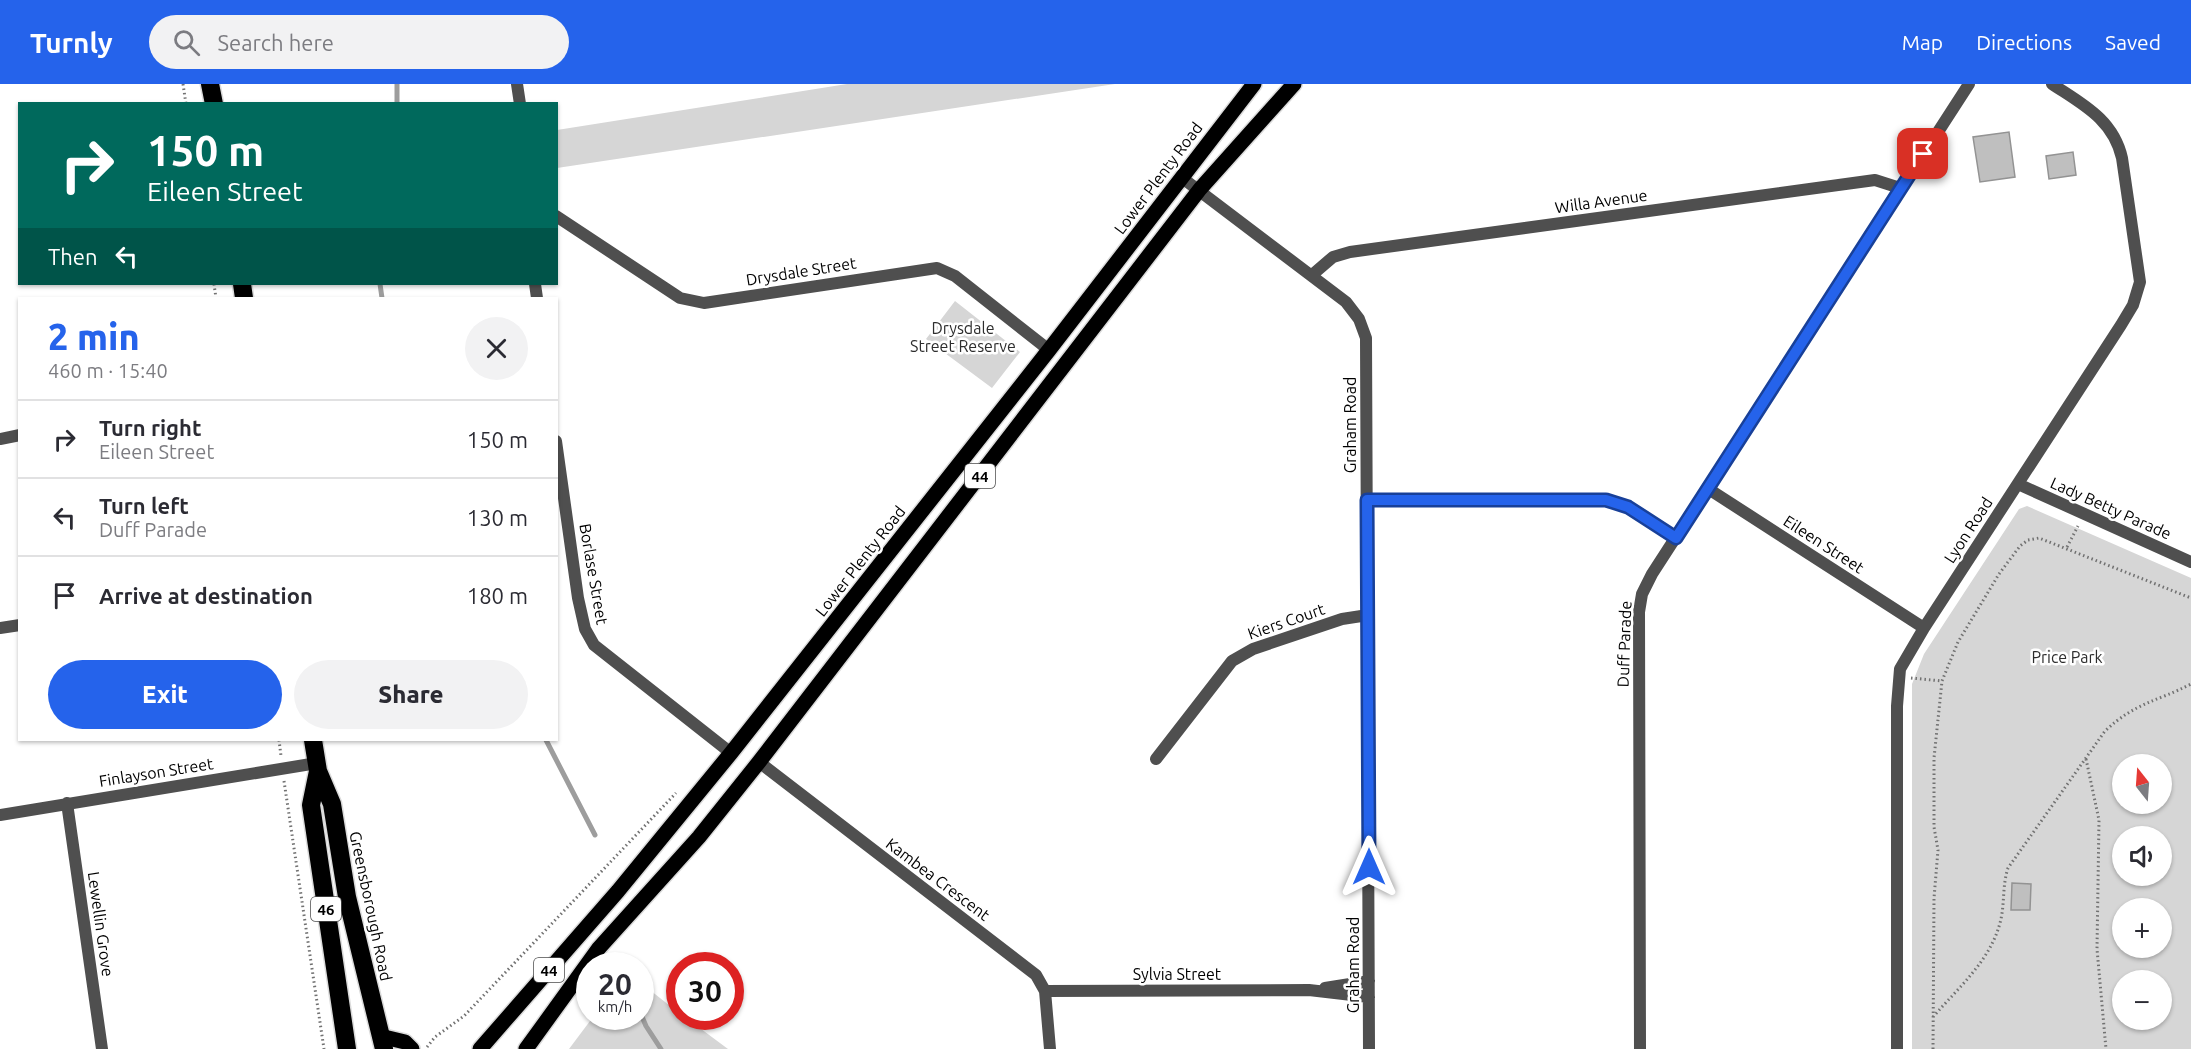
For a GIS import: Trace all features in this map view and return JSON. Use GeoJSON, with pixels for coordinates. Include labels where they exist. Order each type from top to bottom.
{"type":"FeatureCollection","features":[{"type":"Feature","properties":{"kind":"highway"},"geometry":{"type":"LineString","coordinates":[[210,84],[213,102]]}},
{"type":"Feature","properties":{"kind":"highway","name":"Greensborough Road"},"geometry":{"type":"LineString","coordinates":[[313,741],[317,767],[332,804],[347,897],[382,1042]]}},
{"type":"Feature","properties":{"kind":"highway","name":"Greensborough Road"},"geometry":{"type":"LineString","coordinates":[[317,767],[311,805],[347,1048]]}},
{"type":"Feature","properties":{"kind":"main road","name":"Lower Plenty Road"},"geometry":{"type":"LineString","coordinates":[[480,1049],[618,891],[730,753],[1049,350],[1254,84]]}},
{"type":"Feature","properties":{"kind":"main road","name":"44"},"geometry":{"type":"LineString","coordinates":[[526,1049],[599,948],[699,837],[759,762],[1200,189],[1294,84]]}},
{"type":"Feature","properties":{"kind":"main road"},"geometry":{"type":"LineString","coordinates":[[382,1042],[405,1042],[412,1049]]}},
{"type":"Feature","properties":{"kind":"street"},"geometry":{"type":"LineString","coordinates":[[517,84],[520,102]]}},
{"type":"Feature","properties":{"kind":"street","name":"Duff Parade"},"geometry":{"type":"LineString","coordinates":[[1640,1049],[1639,603],[1645,586],[1707,488],[1969,84]]}},
{"type":"Feature","properties":{"kind":"street","name":"Lyon Road"},"geometry":{"type":"LineString","coordinates":[[1898,1049],[1897,685],[1903,662],[2121,325],[2133,305],[2140,282],[2122,158],[2116,138],[2097,114],[2052,84]]}},
{"type":"Feature","properties":{"kind":"street","name":"Graham Road"},"geometry":{"type":"LineString","coordinates":[[1181,177],[1200,189],[1353,309],[1366,338],[1369,1049]]}},
{"type":"Feature","properties":{"kind":"street","name":"Willa Avenue"},"geometry":{"type":"LineString","coordinates":[[1312,275],[1333,257],[1350,252],[1875,180],[1900,188]]}},
{"type":"Feature","properties":{"kind":"street","name":"Drysdale Street"},"geometry":{"type":"LineString","coordinates":[[558,217],[680,298],[693,302],[704,303],[937,268],[955,276],[1049,350]]}},
{"type":"Feature","properties":{"kind":"street"},"geometry":{"type":"LineString","coordinates":[[0,439],[18,435]]}},
{"type":"Feature","properties":{"kind":"street","name":"Borlase Street"},"geometry":{"type":"LineString","coordinates":[[558,455],[578,598],[585,629],[594,645],[730,753]]}},
{"type":"Feature","properties":{"kind":"street","name":"Lady Betty Parade"},"geometry":{"type":"LineString","coordinates":[[2018,484],[2191,562]]}},
{"type":"Feature","properties":{"kind":"street","name":"Eileen Street"},"geometry":{"type":"LineString","coordinates":[[1707,488],[1924,628]]}},
{"type":"Feature","properties":{"kind":"street"},"geometry":{"type":"LineString","coordinates":[[1367,500],[1606,500],[1628,507],[1676,538]]}},
{"type":"Feature","properties":{"kind":"street","name":"Kiers Court"},"geometry":{"type":"LineString","coordinates":[[1156,759],[1232,661],[1253,649],[1342,620],[1368,615]]}},
{"type":"Feature","properties":{"kind":"street"},"geometry":{"type":"LineString","coordinates":[[0,628],[18,625]]}},
{"type":"Feature","properties":{"kind":"street","name":"Kambea Crescent"},"geometry":{"type":"LineString","coordinates":[[759,762],[1028,968],[1042,982],[1045,991]]}},
{"type":"Feature","properties":{"kind":"street","name":"Finlayson Street"},"geometry":{"type":"LineString","coordinates":[[0,814],[283,768],[317,767]]}},
{"type":"Feature","properties":{"kind":"street","name":"Lewellin Grove"},"geometry":{"type":"LineString","coordinates":[[68,803],[102,1049]]}},
{"type":"Feature","properties":{"kind":"street","name":"Sylvia Street"},"geometry":{"type":"LineString","coordinates":[[1309,990],[1369,981]]}},
{"type":"Feature","properties":{"kind":"street","name":"Sylvia Street"},"geometry":{"type":"LineString","coordinates":[[1045,991],[1309,990],[1369,997]]}},
{"type":"Feature","properties":{"kind":"street"},"geometry":{"type":"LineString","coordinates":[[1045,991],[1050,1049]]}},
{"type":"Feature","properties":{"kind":"path"},"geometry":{"type":"LineString","coordinates":[[183,84],[186,102]]}},
{"type":"Feature","properties":{"kind":"path"},"geometry":{"type":"LineString","coordinates":[[2067,547],[2078,526]]}},
{"type":"Feature","properties":{"kind":"path"},"geometry":{"type":"LineString","coordinates":[[1933,1049],[1934,898],[1938,850],[1934,827],[1934,767],[1942,681],[1958,642],[1999,574],[2020,546],[2028,540],[2039,538],[2067,547],[2191,598]]}},
{"type":"Feature","properties":{"kind":"path"},"geometry":{"type":"LineString","coordinates":[[1911,678],[1942,681]]}},
{"type":"Feature","properties":{"kind":"path"},"geometry":{"type":"LineString","coordinates":[[1933,1018],[1979,964],[1992,944],[2003,910],[2004,879],[2008,868],[2105,731],[2122,715],[2140,704],[2191,684]]}},
{"type":"Feature","properties":{"kind":"path"},"geometry":{"type":"LineString","coordinates":[[279,741],[324,1049]]}},
{"type":"Feature","properties":{"kind":"path"},"geometry":{"type":"LineString","coordinates":[[2085,757],[2099,820],[2097,949],[2106,1049]]}},
{"type":"Feature","properties":{"kind":"path"},"geometry":{"type":"LineString","coordinates":[[426,1049],[431,1041],[464,1016],[679,790]]}},
{"type":"Feature","properties":{"kind":"green space"},"geometry":{"type":"Polygon","coordinates":[[[847,84],[1115,84],[558,168],[558,130],[847,84]]]}},
{"type":"Feature","properties":{"kind":"green space","name":"Drysdale Street Reserve"},"geometry":{"type":"Polygon","coordinates":[[[955,301],[1020,352],[992,388],[926,339],[955,301]]]}},
{"type":"Feature","properties":{"kind":"green space","name":"Price Park"},"geometry":{"type":"Polygon","coordinates":[[[2027,506],[2191,578],[2191,1049],[1912,1049],[1912,684],[1924,654],[2019,509],[2027,506]]]}},
{"type":"Feature","properties":{"kind":"green space"},"geometry":{"type":"Polygon","coordinates":[[[654,993],[666,1003],[666,1030],[702,1030],[728,1049],[569,1049],[583,1030],[654,1030],[654,993]]]}},
{"type":"Feature","properties":{"kind":"building"},"geometry":{"type":"Polygon","coordinates":[[[2009,132],[2015,177],[1980,182],[1973,137],[2009,132]]]}},
{"type":"Feature","properties":{"kind":"building"},"geometry":{"type":"Polygon","coordinates":[[[2073,152],[2076,175],[2049,179],[2046,156],[2073,152]]]}},
{"type":"Feature","properties":{"kind":"building"},"geometry":{"type":"Polygon","coordinates":[[[2012,883],[2031,884],[2030,910],[2011,910],[2012,883]]]}},
{"type":"Feature","properties":{"kind":"waterway"},"geometry":{"type":"LineString","coordinates":[[397,84],[397,102]]}},
{"type":"Feature","properties":{"kind":"waterway"},"geometry":{"type":"LineString","coordinates":[[380,285],[382,297]]}},
{"type":"Feature","properties":{"kind":"waterway"},"geometry":{"type":"LineString","coordinates":[[547,741],[595,835]]}},
{"type":"Feature","properties":{"kind":"waterway"},"geometry":{"type":"LineString","coordinates":[[649,1030],[661,1049]]}},
{"type":"Feature","properties":{"kind":"route"},"geometry":{"type":"LineString","coordinates":[[1369,867],[1367,500],[1606,500],[1628,507],[1676,538],[1923,154]]}}]}
